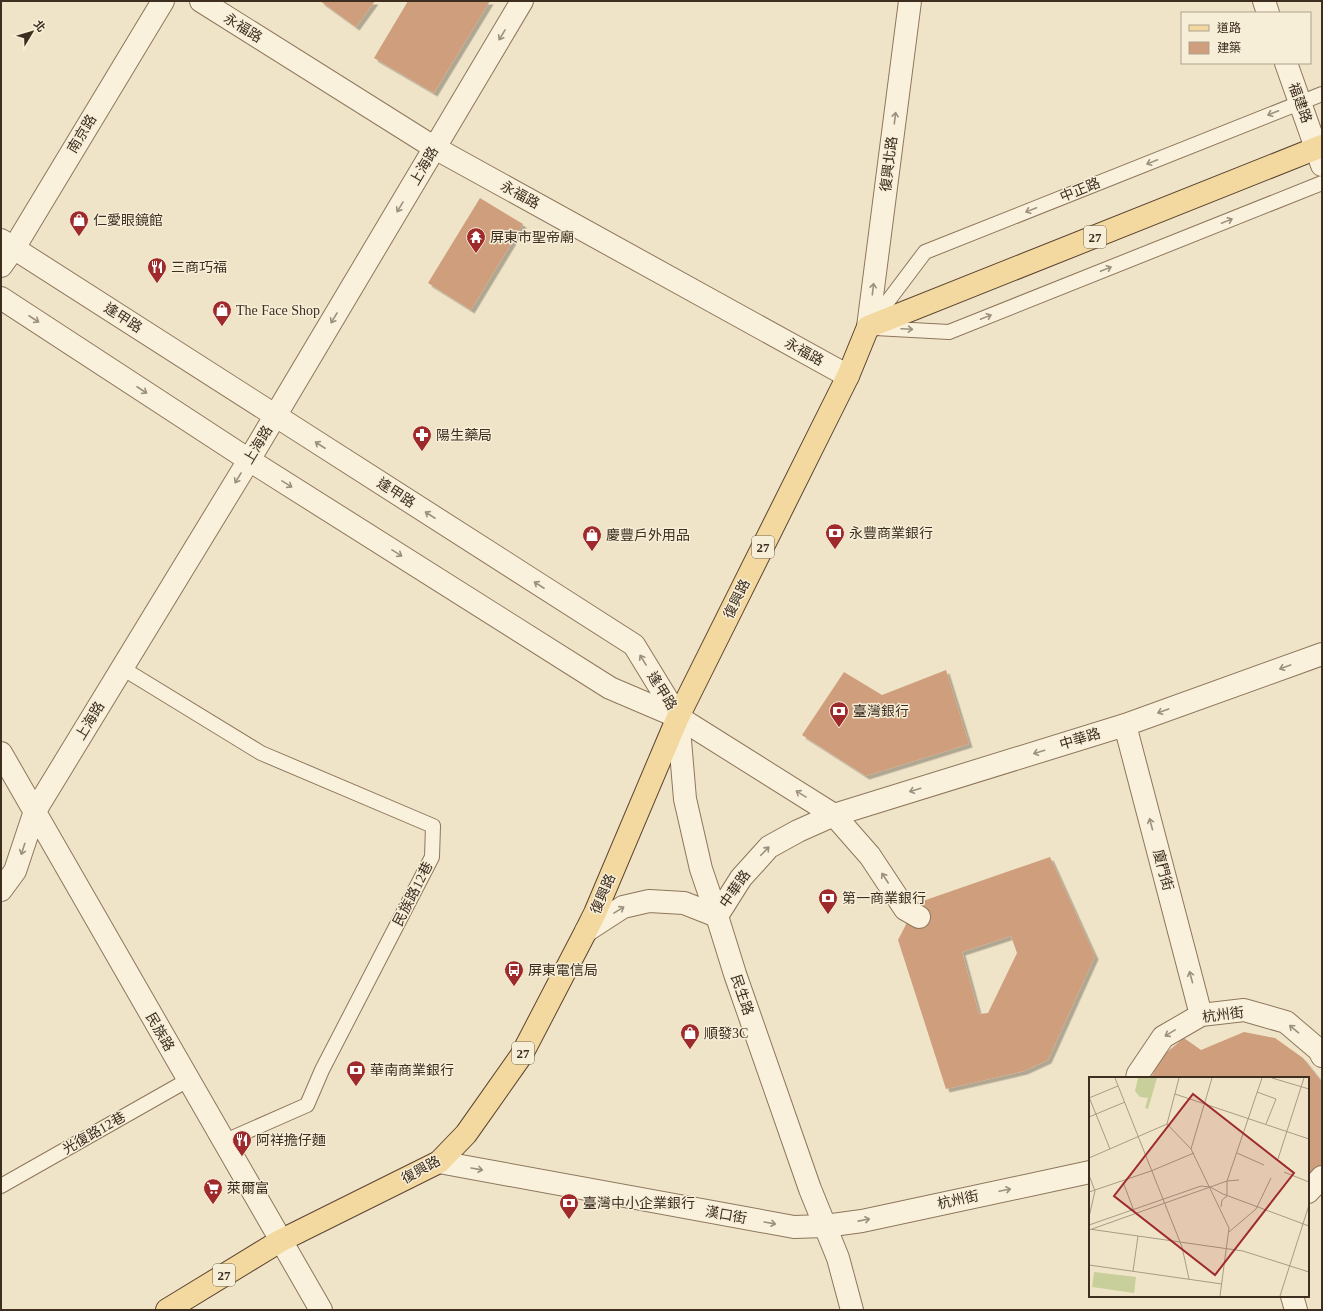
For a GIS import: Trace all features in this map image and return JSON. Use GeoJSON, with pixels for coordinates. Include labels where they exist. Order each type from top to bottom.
{"type":"FeatureCollection","features":[{"type":"Feature","properties":{"kind":"main road","name":"27"},"geometry":{"type":"LineString","coordinates":[[868,327],[1320,153]]}},
{"type":"Feature","properties":{"kind":"main road","name":"復興路"},"geometry":{"type":"LineString","coordinates":[[168,1310],[280,1241],[439,1162],[466,1134],[521,1056],[595,913],[678,717],[848,376],[868,327]]}},
{"type":"Feature","properties":{"kind":"street","name":"南京路"},"geometry":{"type":"LineString","coordinates":[[1,266],[7,244],[162,1]]}},
{"type":"Feature","properties":{"kind":"street","name":"永福路"},"geometry":{"type":"LineString","coordinates":[[201,1],[435,148],[848,376]]}},
{"type":"Feature","properties":{"kind":"street","name":"上海路"},"geometry":{"type":"LineString","coordinates":[[1,890],[16,871],[35,811],[249,460],[522,1]]}},
{"type":"Feature","properties":{"kind":"street","name":"復興北路"},"geometry":{"type":"LineString","coordinates":[[868,327],[910,1]]}},
{"type":"Feature","properties":{"kind":"street"},"geometry":{"type":"LineString","coordinates":[[1264,1],[1268,12]]}},
{"type":"Feature","properties":{"kind":"street","name":"福建路"},"geometry":{"type":"LineString","coordinates":[[1286,64],[1320,153]]}},
{"type":"Feature","properties":{"kind":"street","name":"逢甲路"},"geometry":{"type":"LineString","coordinates":[[7,244],[634,645],[678,717]]}},
{"type":"Feature","properties":{"kind":"street","name":"逢甲路"},"geometry":{"type":"LineString","coordinates":[[1,298],[249,460],[610,688],[678,717]]}},
{"type":"Feature","properties":{"kind":"street","name":"中華路"},"geometry":{"type":"LineString","coordinates":[[586,931],[623,907],[649,900],[684,903],[717,916],[741,878],[769,847],[798,831],[834,815],[1125,725],[1322,654]]}},
{"type":"Feature","properties":{"kind":"street"},"geometry":{"type":"LineString","coordinates":[[678,717],[834,815],[870,856],[905,909],[919,917]]}},
{"type":"Feature","properties":{"kind":"street","name":"民生路"},"geometry":{"type":"LineString","coordinates":[[678,717],[686,806],[701,869],[738,982],[810,1189],[838,1258],[852,1310]]}},
{"type":"Feature","properties":{"kind":"street","name":"廈門街"},"geometry":{"type":"LineString","coordinates":[[1125,725],[1201,1015]]}},
{"type":"Feature","properties":{"kind":"street","name":"民族路"},"geometry":{"type":"LineString","coordinates":[[1,753],[223,1142],[321,1310]]}},
{"type":"Feature","properties":{"kind":"street","name":"杭州街"},"geometry":{"type":"LineString","coordinates":[[1137,1077],[1163,1038],[1201,1015],[1244,1010],[1286,1022],[1319,1050],[1322,1056]]}},
{"type":"Feature","properties":{"kind":"street","name":"漢口街"},"geometry":{"type":"LineString","coordinates":[[439,1162],[794,1227],[825,1226]]}},
{"type":"Feature","properties":{"kind":"street","name":"杭州街"},"geometry":{"type":"LineString","coordinates":[[825,1226],[862,1221],[1089,1172]]}},
{"type":"Feature","properties":{"kind":"street"},"geometry":{"type":"LineString","coordinates":[[1309,1191],[1322,1178]]}},
{"type":"Feature","properties":{"kind":"street"},"geometry":{"type":"LineString","coordinates":[[1292,1297],[1296,1310]]}},
{"type":"Feature","properties":{"kind":"lane","name":"中正路"},"geometry":{"type":"LineString","coordinates":[[868,327],[925,252],[1322,94]]}},
{"type":"Feature","properties":{"kind":"lane"},"geometry":{"type":"LineString","coordinates":[[868,327],[949,332],[1322,183]]}},
{"type":"Feature","properties":{"kind":"lane","name":"民族路12巷"},"geometry":{"type":"LineString","coordinates":[[122,668],[261,753],[433,826],[432,857],[322,1070],[307,1105],[223,1142]]}},
{"type":"Feature","properties":{"kind":"lane","name":"光復路12巷"},"geometry":{"type":"LineString","coordinates":[[1,1186],[188,1080]]}},
{"type":"Feature","properties":{"kind":"building"},"geometry":{"type":"Polygon","coordinates":[[[320,1],[375,1],[356,27],[320,1]]]}},
{"type":"Feature","properties":{"kind":"building"},"geometry":{"type":"Polygon","coordinates":[[[408,1],[490,1],[434,93],[374,58],[408,1]]]}},
{"type":"Feature","properties":{"kind":"building","name":"屏東市聖帝廟"},"geometry":{"type":"Polygon","coordinates":[[[480,198],[523,224],[471,310],[428,283],[480,198]]]}},
{"type":"Feature","properties":{"kind":"building"},"geometry":{"type":"Polygon","coordinates":[[[946,670],[969,744],[866,776],[802,735],[844,672],[882,695],[946,670]]]}},
{"type":"Feature","properties":{"kind":"building"},"geometry":{"type":"Polygon","coordinates":[[[1050,857],[1095,956],[1048,1060],[1024,1071],[946,1089],[898,940],[917,903],[1050,857]],[[1011,936],[962,952],[979,1014],[988,1013],[1017,953],[1011,936]]]}},
{"type":"Feature","properties":{"kind":"building"},"geometry":{"type":"Polygon","coordinates":[[[1244,1032],[1275,1038],[1303,1058],[1322,1082],[1322,1175],[1309,1188],[1309,1077],[1151,1077],[1161,1057],[1184,1038],[1201,1050],[1244,1032]]]}},
{"type":"Feature","properties":{"kind":"place","name":"仁愛眼鏡館"},"geometry":{"type":"Point","coordinates":[79,237]}},
{"type":"Feature","properties":{"kind":"place","name":"屏東市聖帝廟"},"geometry":{"type":"Point","coordinates":[476,254]}},
{"type":"Feature","properties":{"kind":"place","name":"三商巧福"},"geometry":{"type":"Point","coordinates":[157,284]}},
{"type":"Feature","properties":{"kind":"place","name":"The Face Shop"},"geometry":{"type":"Point","coordinates":[222,327]}},
{"type":"Feature","properties":{"kind":"place","name":"陽生藥局"},"geometry":{"type":"Point","coordinates":[422,452]}},
{"type":"Feature","properties":{"kind":"place","name":"永豐商業銀行"},"geometry":{"type":"Point","coordinates":[835,550]}},
{"type":"Feature","properties":{"kind":"place","name":"慶豐戶外用品"},"geometry":{"type":"Point","coordinates":[592,552]}},
{"type":"Feature","properties":{"kind":"place","name":"臺灣銀行"},"geometry":{"type":"Point","coordinates":[839,728]}},
{"type":"Feature","properties":{"kind":"place","name":"第一商業銀行"},"geometry":{"type":"Point","coordinates":[828,915]}},
{"type":"Feature","properties":{"kind":"place","name":"屏東電信局"},"geometry":{"type":"Point","coordinates":[514,987]}},
{"type":"Feature","properties":{"kind":"place","name":"順發3C"},"geometry":{"type":"Point","coordinates":[690,1050]}},
{"type":"Feature","properties":{"kind":"place","name":"華南商業銀行"},"geometry":{"type":"Point","coordinates":[356,1087]}},
{"type":"Feature","properties":{"kind":"place","name":"阿祥擔仔麵"},"geometry":{"type":"Point","coordinates":[242,1157]}},
{"type":"Feature","properties":{"kind":"place","name":"萊爾富"},"geometry":{"type":"Point","coordinates":[213,1205]}},
{"type":"Feature","properties":{"kind":"place","name":"臺灣中小企業銀行"},"geometry":{"type":"Point","coordinates":[569,1220]}}]}
